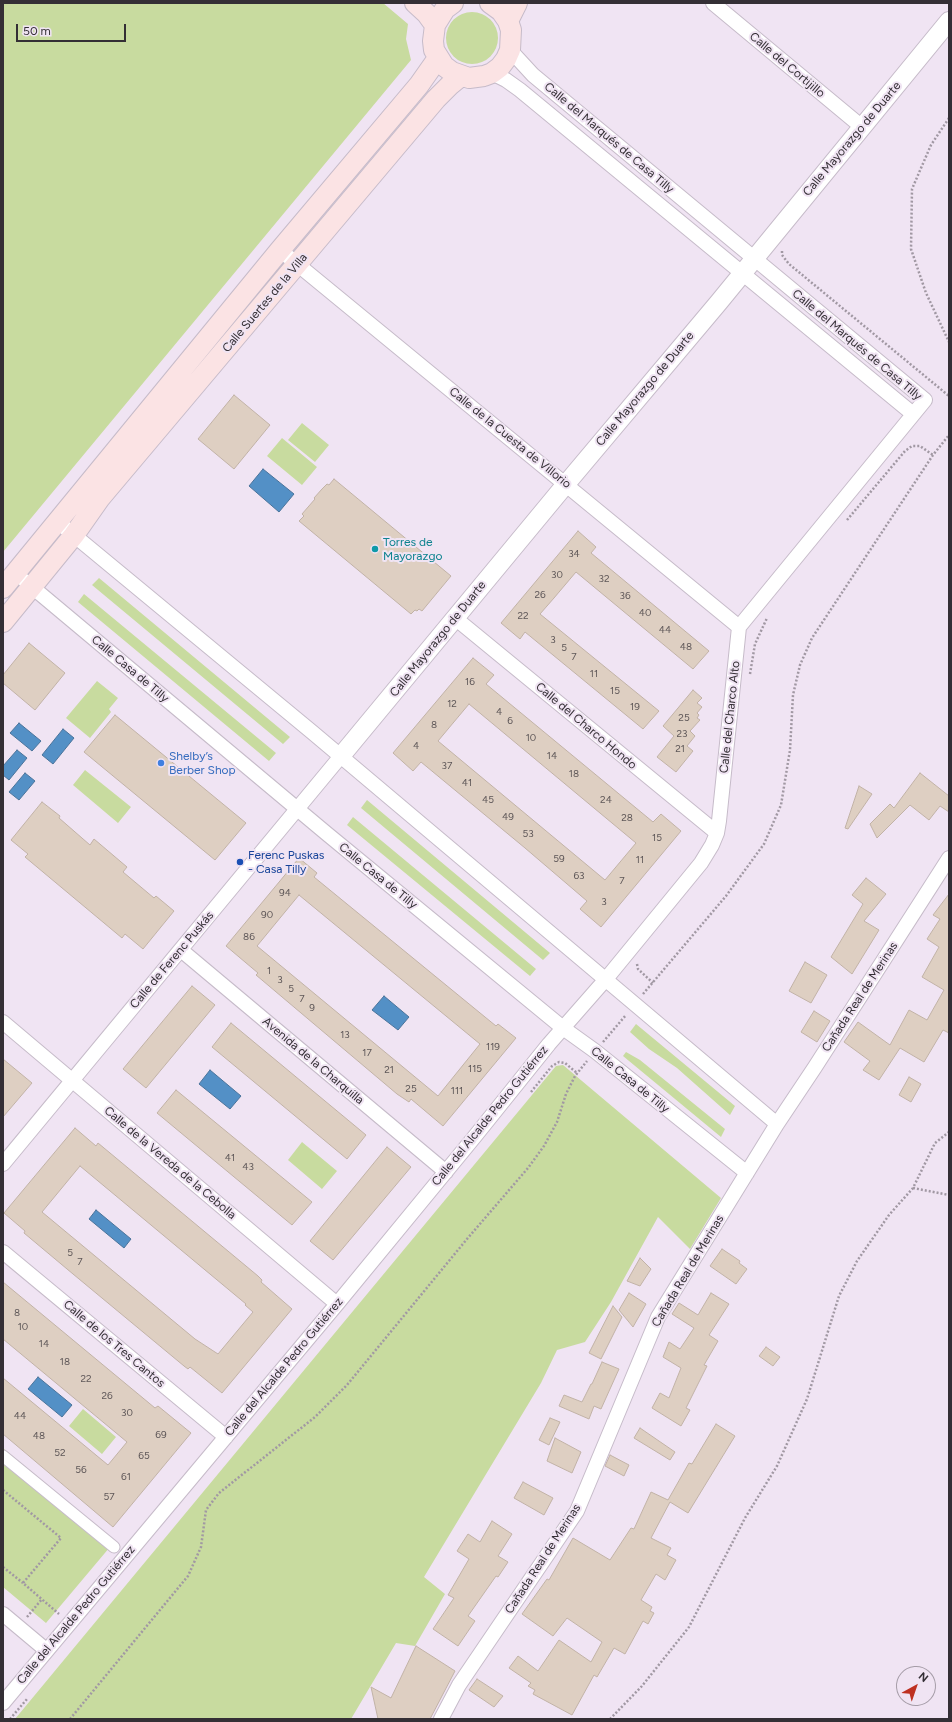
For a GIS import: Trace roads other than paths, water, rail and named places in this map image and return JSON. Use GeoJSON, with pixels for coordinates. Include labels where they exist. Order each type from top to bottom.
{"type":"FeatureCollection","features":[{"type":"Feature","properties":{"kind":"main road"},"geometry":{"type":"LineString","coordinates":[[414,3],[427,14],[435,25]]}},
{"type":"Feature","properties":{"kind":"main road"},"geometry":{"type":"LineString","coordinates":[[452,3],[439,16],[435,25],[433,42],[438,58],[444,66],[452,72],[461,76],[477,78],[492,73],[503,63],[510,50],[512,40],[508,21],[501,11],[490,3]]}},
{"type":"Feature","properties":{"kind":"main road"},"geometry":{"type":"LineString","coordinates":[[508,21],[517,3]]}},
{"type":"Feature","properties":{"kind":"main road","name":"Calle Suertes de la Villa"},"geometry":{"type":"LineString","coordinates":[[9,580],[280,250],[419,85],[438,58]]}},
{"type":"Feature","properties":{"kind":"main road","name":"Calle Suertes de la Villa"},"geometry":{"type":"LineString","coordinates":[[3,622],[74,535],[100,498],[436,99],[461,76]]}},
{"type":"Feature","properties":{"kind":"street","name":"Calle del Cortijillo"},"geometry":{"type":"LineString","coordinates":[[713,3],[862,127]]}},
{"type":"Feature","properties":{"kind":"street","name":"Calle Mayorazgo de Duarte"},"geometry":{"type":"LineString","coordinates":[[341,756],[949,21]]}},
{"type":"Feature","properties":{"kind":"street","name":"Calle del Marqués de Casa Tilly"},"geometry":{"type":"LineString","coordinates":[[492,73],[506,80],[520,90],[913,414],[925,400],[533,75],[510,50]]}},
{"type":"Feature","properties":{"kind":"street","name":"Calle de la Cuesta de Villorio"},"geometry":{"type":"LineString","coordinates":[[280,250],[739,627]]}},
{"type":"Feature","properties":{"kind":"street"},"geometry":{"type":"LineString","coordinates":[[739,627],[913,414]]}},
{"type":"Feature","properties":{"kind":"street"},"geometry":{"type":"LineString","coordinates":[[58,522],[341,756],[777,1124]]}},
{"type":"Feature","properties":{"kind":"street","name":"Calle Casa de Tilly"},"geometry":{"type":"LineString","coordinates":[[9,580],[32,587],[297,809],[563,1028],[595,1051],[747,1173]]}},
{"type":"Feature","properties":{"kind":"street","name":"Calle del Charco Hondo"},"geometry":{"type":"LineString","coordinates":[[455,618],[717,833]]}},
{"type":"Feature","properties":{"kind":"street","name":"Calle del Charco Alto"},"geometry":{"type":"LineString","coordinates":[[563,1028],[606,979],[701,863],[712,845],[717,833],[739,627]]}},
{"type":"Feature","properties":{"kind":"street","name":"Calle de Ferenc Puskás"},"geometry":{"type":"LineString","coordinates":[[3,1164],[341,756]]}},
{"type":"Feature","properties":{"kind":"street","name":"Cañada Real de Merinas"},"geometry":{"type":"LineString","coordinates":[[441,1719],[459,1685],[577,1511],[658,1317],[777,1124],[949,858]]}},
{"type":"Feature","properties":{"kind":"street","name":"Avenida de la Charquilla"},"geometry":{"type":"LineString","coordinates":[[181,950],[446,1172]]}},
{"type":"Feature","properties":{"kind":"street","name":"Calle de la Vereda de la Cebolla"},"geometry":{"type":"LineString","coordinates":[[3,1022],[337,1304]]}},
{"type":"Feature","properties":{"kind":"street","name":"Calle del Alcalde Pedro Gutiérrez"},"geometry":{"type":"LineString","coordinates":[[3,1703],[337,1304],[563,1028]]}},
{"type":"Feature","properties":{"kind":"street","name":"Calle de los Tres Cantos"},"geometry":{"type":"LineString","coordinates":[[3,1252],[226,1437]]}},
{"type":"Feature","properties":{"kind":"street"},"geometry":{"type":"LineString","coordinates":[[3,1456],[114,1547]]}},
{"type":"Feature","properties":{"kind":"street"},"geometry":{"type":"LineString","coordinates":[[3,1614],[46,1650]]}},
{"type":"Feature","properties":{"kind":"water"},"geometry":{"type":"Polygon","coordinates":[[[263,469],[294,494],[279,512],[249,486],[263,469]]]}},
{"type":"Feature","properties":{"kind":"water"},"geometry":{"type":"Polygon","coordinates":[[[19,723],[41,741],[32,751],[10,733],[19,723]]]}},
{"type":"Feature","properties":{"kind":"water"},"geometry":{"type":"Polygon","coordinates":[[[63,729],[74,738],[53,764],[42,755],[63,729]]]}},
{"type":"Feature","properties":{"kind":"water"},"geometry":{"type":"Polygon","coordinates":[[[17,750],[27,758],[9,780],[3,775],[3,766],[17,750]]]}},
{"type":"Feature","properties":{"kind":"water"},"geometry":{"type":"Polygon","coordinates":[[[25,773],[35,781],[19,800],[9,792],[25,773]]]}},
{"type":"Feature","properties":{"kind":"water"},"geometry":{"type":"Polygon","coordinates":[[[384,996],[409,1017],[398,1030],[372,1010],[384,996]]]}},
{"type":"Feature","properties":{"kind":"water"},"geometry":{"type":"Polygon","coordinates":[[[210,1070],[241,1096],[230,1109],[199,1084],[210,1070]]]}},
{"type":"Feature","properties":{"kind":"water"},"geometry":{"type":"Polygon","coordinates":[[[96,1210],[131,1239],[124,1248],[89,1219],[96,1210]]]}},
{"type":"Feature","properties":{"kind":"water"},"geometry":{"type":"Polygon","coordinates":[[[38,1377],[72,1405],[62,1417],[28,1389],[38,1377]]]}},
{"type":"Feature","properties":{"kind":"place","name":"Torres de Mayorazgo"},"geometry":{"type":"Point","coordinates":[375,549]}},
{"type":"Feature","properties":{"kind":"place","name":"Shelby’s Berber Shop"},"geometry":{"type":"Point","coordinates":[161,763]}},
{"type":"Feature","properties":{"kind":"place","name":"Ferenc Puskas - Casa Tilly"},"geometry":{"type":"Point","coordinates":[240,862]}}]}
